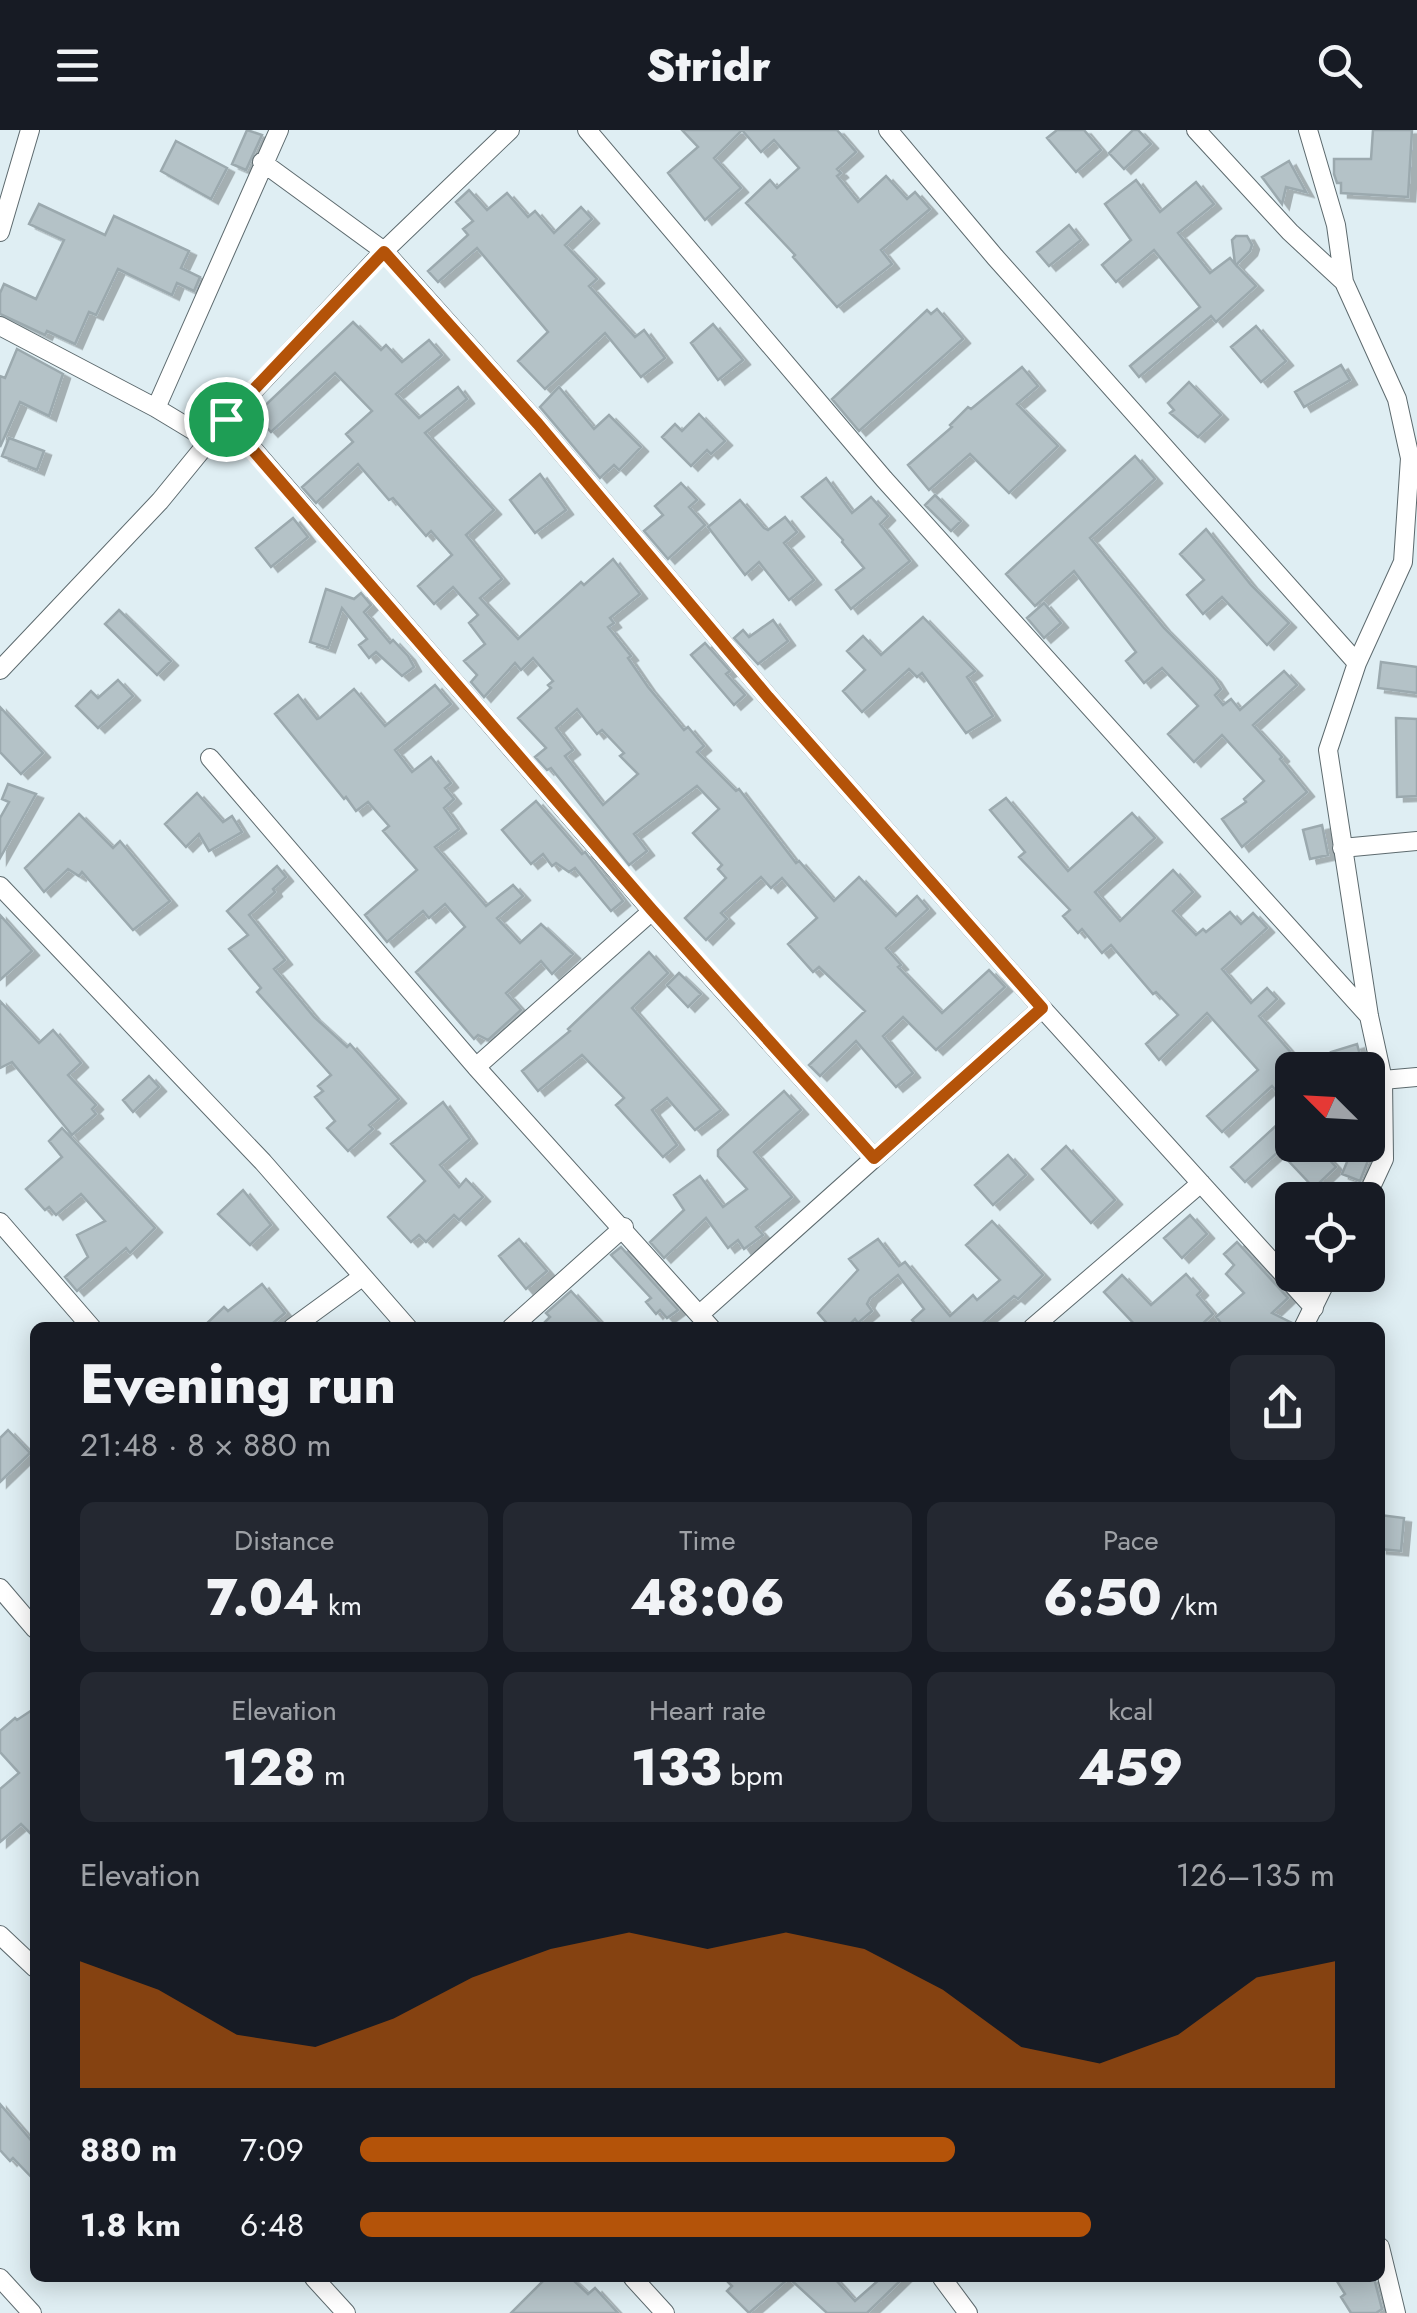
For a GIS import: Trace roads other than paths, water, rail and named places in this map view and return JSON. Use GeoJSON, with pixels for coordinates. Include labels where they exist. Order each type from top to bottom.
{"type":"FeatureCollection","features":[{"type":"Feature","properties":{"kind":"street"},"geometry":{"type":"LineString","coordinates":[[0,232],[30,130]]}},
{"type":"Feature","properties":{"kind":"street"},"geometry":{"type":"LineString","coordinates":[[156,408],[279,130]]}},
{"type":"Feature","properties":{"kind":"street"},"geometry":{"type":"LineString","coordinates":[[0,670],[160,501],[226,419],[384,252],[510,130]]}},
{"type":"Feature","properties":{"kind":"street"},"geometry":{"type":"LineString","coordinates":[[588,130],[884,479],[1369,1016]]}},
{"type":"Feature","properties":{"kind":"street"},"geometry":{"type":"LineString","coordinates":[[888,130],[995,257],[1357,663]]}},
{"type":"Feature","properties":{"kind":"street"},"geometry":{"type":"LineString","coordinates":[[1196,130],[1290,232],[1344,282]]}},
{"type":"Feature","properties":{"kind":"street"},"geometry":{"type":"LineString","coordinates":[[1308,130],[1336,225],[1344,282],[1397,399],[1410,458],[1410,562],[1357,663],[1328,750],[1377,1052]]}},
{"type":"Feature","properties":{"kind":"street"},"geometry":{"type":"LineString","coordinates":[[262,162],[384,252],[538,424],[768,697],[1314,1308]]}},
{"type":"Feature","properties":{"kind":"street"},"geometry":{"type":"LineString","coordinates":[[0,326],[209,440]]}},
{"type":"Feature","properties":{"kind":"street"},"geometry":{"type":"LineString","coordinates":[[226,419],[652,910],[874,1158]]}},
{"type":"Feature","properties":{"kind":"street"},"geometry":{"type":"LineString","coordinates":[[210,758],[476,1067],[706,1321],[874,1158],[1042,1008]]}},
{"type":"Feature","properties":{"kind":"street"},"geometry":{"type":"LineString","coordinates":[[1342,848],[1417,841]]}},
{"type":"Feature","properties":{"kind":"street"},"geometry":{"type":"LineString","coordinates":[[0,886],[263,1162],[403,1322]]}},
{"type":"Feature","properties":{"kind":"street"},"geometry":{"type":"LineString","coordinates":[[476,1067],[652,910]]}},
{"type":"Feature","properties":{"kind":"street"},"geometry":{"type":"LineString","coordinates":[[1385,1080],[1417,1077]]}},
{"type":"Feature","properties":{"kind":"street"},"geometry":{"type":"LineString","coordinates":[[1039,1322],[1201,1183]]}},
{"type":"Feature","properties":{"kind":"street"},"geometry":{"type":"LineString","coordinates":[[0,1222],[87,1322]]}},
{"type":"Feature","properties":{"kind":"street"},"geometry":{"type":"LineString","coordinates":[[518,1322],[624,1227]]}},
{"type":"Feature","properties":{"kind":"street"},"geometry":{"type":"LineString","coordinates":[[300,1322],[362,1277]]}},
{"type":"Feature","properties":{"kind":"street"},"geometry":{"type":"LineString","coordinates":[[1306,1322],[1321,1292]]}},
{"type":"Feature","properties":{"kind":"street"},"geometry":{"type":"LineString","coordinates":[[0,1588],[30,1623]]}},
{"type":"Feature","properties":{"kind":"street"},"geometry":{"type":"LineString","coordinates":[[0,1935],[30,1963]]}},
{"type":"Feature","properties":{"kind":"street"},"geometry":{"type":"LineString","coordinates":[[1385,2268],[1396,2313]]}},
{"type":"Feature","properties":{"kind":"street"},"geometry":{"type":"LineString","coordinates":[[0,2278],[32,2313]]}},
{"type":"Feature","properties":{"kind":"street"},"geometry":{"type":"LineString","coordinates":[[318,2282],[346,2313]]}},
{"type":"Feature","properties":{"kind":"street"},"geometry":{"type":"LineString","coordinates":[[637,2282],[665,2313]]}},
{"type":"Feature","properties":{"kind":"street"},"geometry":{"type":"LineString","coordinates":[[945,2282],[968,2313]]}}]}
